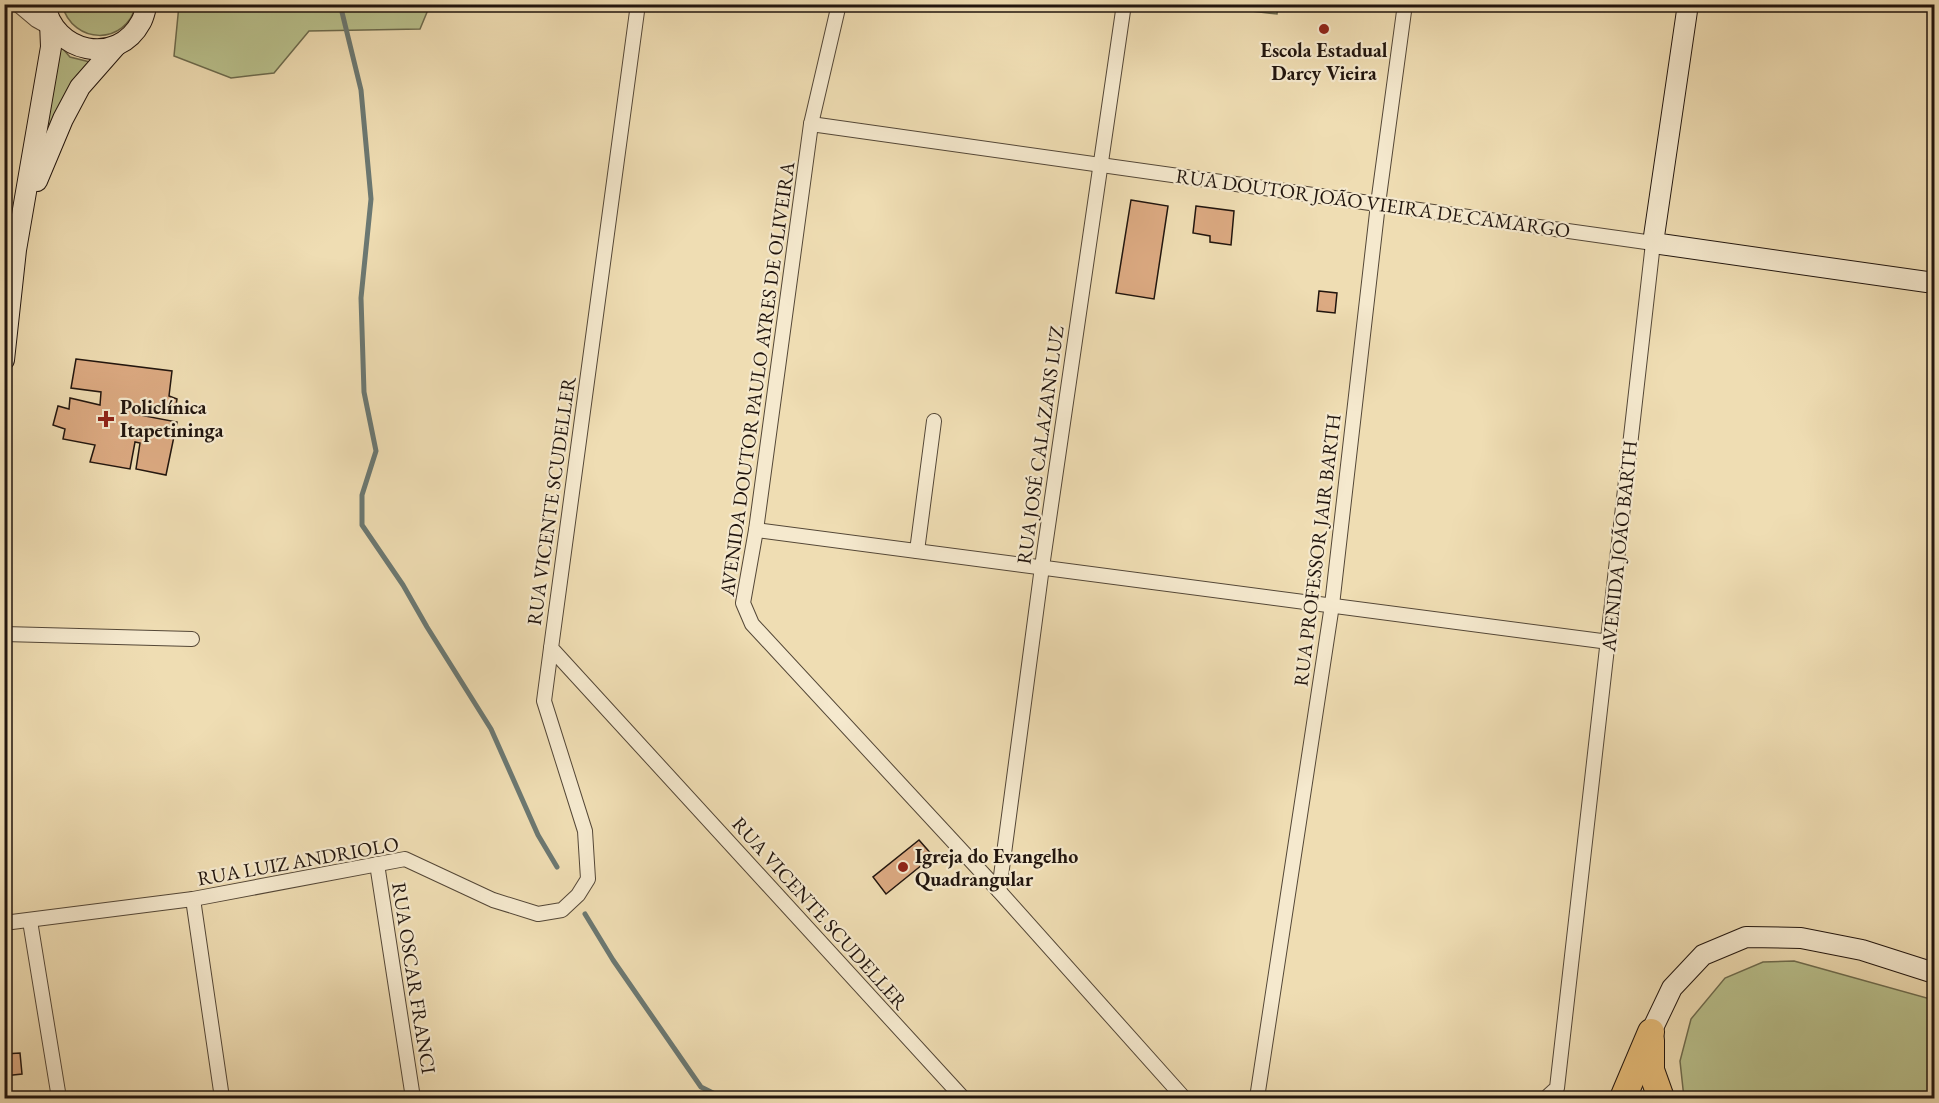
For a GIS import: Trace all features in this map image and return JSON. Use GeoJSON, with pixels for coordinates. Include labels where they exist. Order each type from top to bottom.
{"type":"FeatureCollection","features":[{"type":"Feature","properties":{"kind":"highway"},"geometry":{"type":"LineString","coordinates":[[1623,1098],[1651,1032]]}},
{"type":"Feature","properties":{"kind":"highway"},"geometry":{"type":"LineString","coordinates":[[1651,1032],[1651,1070],[1661,1098]]}},
{"type":"Feature","properties":{"kind":"main road"},"geometry":{"type":"LineString","coordinates":[[4,360],[10,249],[23,214],[63,119],[80,87],[116,46],[130,36],[142,22],[147,4]]}},
{"type":"Feature","properties":{"kind":"main road","name":"AVENIDA JOÃO BARTH"},"geometry":{"type":"LineString","coordinates":[[1653,243],[1689,4]]}},
{"type":"Feature","properties":{"kind":"main road"},"geometry":{"type":"LineString","coordinates":[[48,15],[55,30],[67,41],[82,48],[98,50],[116,46]]}},
{"type":"Feature","properties":{"kind":"main road"},"geometry":{"type":"LineString","coordinates":[[23,214],[51,47],[48,15]]}},
{"type":"Feature","properties":{"kind":"main road","name":"RUA DOUTOR JOÃO VIEIRA DE CAMARGO"},"geometry":{"type":"LineString","coordinates":[[1653,243],[1935,283]]}},
{"type":"Feature","properties":{"kind":"main road"},"geometry":{"type":"LineString","coordinates":[[1651,1032],[1672,988],[1703,955],[1746,937],[1801,938],[1862,950],[1935,973]]}},
{"type":"Feature","properties":{"kind":"street","name":"RUA VICENTE SCUDELLER"},"geometry":{"type":"LineString","coordinates":[[638,4],[551,648],[963,1098]]}},
{"type":"Feature","properties":{"kind":"street","name":"AVENIDA DOUTOR PAULO AYRES DE OLIVEIRA"},"geometry":{"type":"LineString","coordinates":[[839,4],[811,124],[756,530],[743,603],[752,624],[999,891],[1184,1098]]}},
{"type":"Feature","properties":{"kind":"street","name":"RUA JOSÉ CALAZANS LUZ"},"geometry":{"type":"LineString","coordinates":[[999,891],[1042,567],[1124,4]]}},
{"type":"Feature","properties":{"kind":"street","name":"RUA PROFESSOR JAIR BARTH"},"geometry":{"type":"LineString","coordinates":[[1257,1098],[1332,605],[1378,204],[1405,4]]}},
{"type":"Feature","properties":{"kind":"street"},"geometry":{"type":"LineString","coordinates":[[20,5],[45,25],[48,15]]}},
{"type":"Feature","properties":{"kind":"street","name":"RUA DOUTOR JOÃO VIEIRA DE CAMARGO"},"geometry":{"type":"LineString","coordinates":[[811,124],[1653,243]]}},
{"type":"Feature","properties":{"kind":"street","name":"AVENIDA JOÃO BARTH"},"geometry":{"type":"LineString","coordinates":[[1546,1098],[1557,1089],[1653,243]]}},
{"type":"Feature","properties":{"kind":"street"},"geometry":{"type":"LineString","coordinates":[[916,551],[934,421]]}},
{"type":"Feature","properties":{"kind":"street"},"geometry":{"type":"LineString","coordinates":[[756,530],[1609,642]]}},
{"type":"Feature","properties":{"kind":"street"},"geometry":{"type":"LineString","coordinates":[[4,634],[192,639]]}},
{"type":"Feature","properties":{"kind":"street","name":"RUA LUIZ ANDRIOLO"},"geometry":{"type":"LineString","coordinates":[[4,923],[193,898],[405,859],[493,900],[538,914],[562,910],[578,895],[588,879],[585,831],[544,701],[551,648]]}},
{"type":"Feature","properties":{"kind":"street","name":"RUA OSCAR FRANCI"},"geometry":{"type":"LineString","coordinates":[[377,864],[413,1098]]}},
{"type":"Feature","properties":{"kind":"street"},"geometry":{"type":"LineString","coordinates":[[193,898],[222,1098]]}},
{"type":"Feature","properties":{"kind":"street"},"geometry":{"type":"LineString","coordinates":[[30,921],[59,1098]]}},
{"type":"Feature","properties":{"kind":"green space"},"geometry":{"type":"Polygon","coordinates":[[[62,4],[136,5],[122,28],[111,34],[99,35],[77,28],[68,18],[62,4]]]}},
{"type":"Feature","properties":{"kind":"green space"},"geometry":{"type":"Polygon","coordinates":[[[179,4],[430,5],[420,29],[309,31],[274,73],[231,78],[174,56],[179,4]]]}},
{"type":"Feature","properties":{"kind":"green space"},"geometry":{"type":"Polygon","coordinates":[[[1236,4],[1278,5],[1277,14],[1235,9],[1236,4]]]}},
{"type":"Feature","properties":{"kind":"green space"},"geometry":{"type":"Polygon","coordinates":[[[55,44],[70,57],[94,63],[38,163],[55,44]]]}},
{"type":"Feature","properties":{"kind":"green space"},"geometry":{"type":"Polygon","coordinates":[[[1794,961],[1934,1000],[1934,1098],[1684,1098],[1680,1061],[1691,1019],[1725,978],[1763,962],[1794,961]]]}},
{"type":"Feature","properties":{"kind":"building"},"geometry":{"type":"Polygon","coordinates":[[[1131,200],[1168,206],[1154,299],[1116,293],[1131,200]]]}},
{"type":"Feature","properties":{"kind":"building"},"geometry":{"type":"Polygon","coordinates":[[[1196,206],[1234,211],[1231,245],[1210,242],[1210,236],[1193,233],[1196,206]]]}},
{"type":"Feature","properties":{"kind":"building"},"geometry":{"type":"Polygon","coordinates":[[[1319,291],[1337,293],[1335,313],[1317,311],[1319,291]]]}},
{"type":"Feature","properties":{"kind":"building","name":"Policlínica Itapetininga"},"geometry":{"type":"Polygon","coordinates":[[[76,359],[172,371],[169,396],[177,399],[175,412],[135,405],[134,414],[177,422],[166,475],[136,469],[140,443],[135,442],[130,469],[90,462],[95,445],[63,439],[65,429],[53,425],[58,406],[69,409],[70,398],[100,405],[101,392],[71,388],[76,359]]]}},
{"type":"Feature","properties":{"kind":"building","name":"Igreja do Evangelho Quadrangular"},"geometry":{"type":"Polygon","coordinates":[[[919,840],[933,856],[886,894],[873,877],[919,840]]]}},
{"type":"Feature","properties":{"kind":"building"},"geometry":{"type":"Polygon","coordinates":[[[20,1053],[22,1074],[4,1076],[4,1054],[20,1053]]]}},
{"type":"Feature","properties":{"kind":"waterway"},"geometry":{"type":"LineString","coordinates":[[340,4],[361,90],[371,199],[361,298],[364,392],[376,451],[362,495],[362,525],[403,585],[491,729],[538,835],[557,867]]}},
{"type":"Feature","properties":{"kind":"waterway"},"geometry":{"type":"LineString","coordinates":[[585,914],[613,960],[701,1087],[723,1098]]}},
{"type":"Feature","properties":{"kind":"place","name":"Escola Estadual Darcy Vieira"},"geometry":{"type":"Point","coordinates":[1324,29]}},
{"type":"Feature","properties":{"kind":"place","name":"Policlínica Itapetininga"},"geometry":{"type":"Point","coordinates":[106,419]}},
{"type":"Feature","properties":{"kind":"place","name":"Igreja do Evangelho Quadrangular"},"geometry":{"type":"Point","coordinates":[903,867]}}]}
